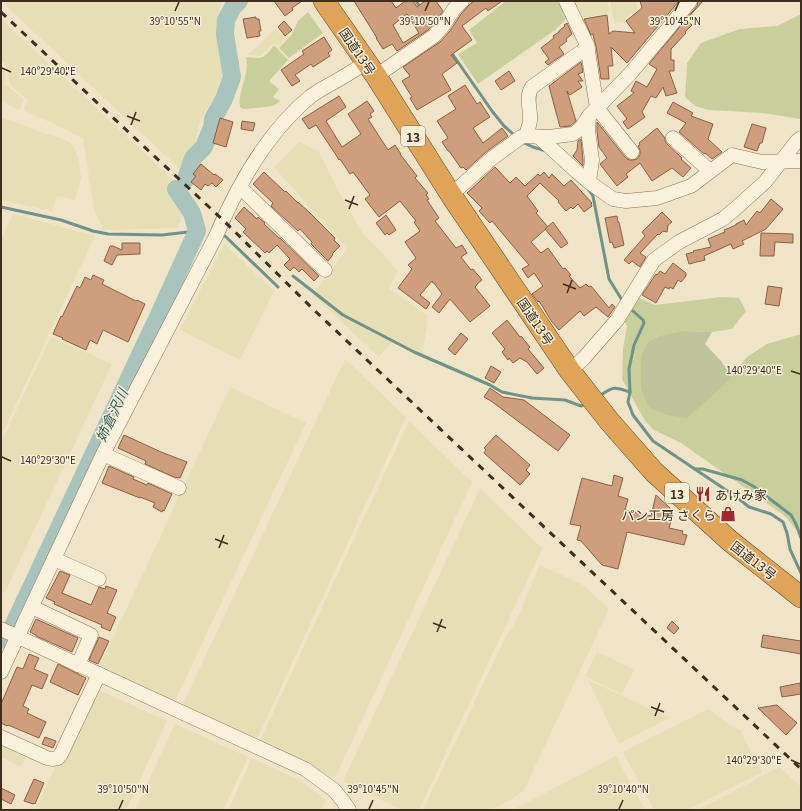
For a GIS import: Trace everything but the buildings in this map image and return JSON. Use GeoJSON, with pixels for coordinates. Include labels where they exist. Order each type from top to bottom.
{"type":"FeatureCollection","features":[{"type":"Feature","properties":{"kind":"highway","name":"国道13号"},"geometry":{"type":"LineString","coordinates":[[329,3],[451,195],[570,371],[610,422],[654,472],[730,541],[801,597]]}},
{"type":"Feature","properties":{"kind":"street"},"geometry":{"type":"LineString","coordinates":[[1,672],[103,454],[240,187],[258,155],[285,120],[312,95],[371,70],[434,36],[443,26],[454,9],[462,1]]}},
{"type":"Feature","properties":{"kind":"street"},"geometry":{"type":"LineString","coordinates":[[566,1],[588,47],[593,112],[588,131],[592,160],[589,182]]}},
{"type":"Feature","properties":{"kind":"street"},"geometry":{"type":"LineString","coordinates":[[451,195],[491,159],[521,137],[549,137],[573,134],[581,128],[593,112],[629,75],[690,1]]}},
{"type":"Feature","properties":{"kind":"street"},"geometry":{"type":"LineString","coordinates":[[588,47],[532,87],[529,91],[528,97],[532,136],[589,182],[613,199],[626,201],[657,198],[691,186],[732,155],[762,162],[801,160]]}},
{"type":"Feature","properties":{"kind":"street"},"geometry":{"type":"LineString","coordinates":[[593,112],[632,152]]}},
{"type":"Feature","properties":{"kind":"street"},"geometry":{"type":"LineString","coordinates":[[673,138],[710,171]]}},
{"type":"Feature","properties":{"kind":"street"},"geometry":{"type":"LineString","coordinates":[[570,371],[584,358],[617,320],[654,260],[678,242],[723,219],[765,182],[801,138]]}},
{"type":"Feature","properties":{"kind":"street"},"geometry":{"type":"LineString","coordinates":[[240,187],[325,270]]}},
{"type":"Feature","properties":{"kind":"street"},"geometry":{"type":"LineString","coordinates":[[103,454],[179,488]]}},
{"type":"Feature","properties":{"kind":"street"},"geometry":{"type":"LineString","coordinates":[[54,559],[99,579]]}},
{"type":"Feature","properties":{"kind":"street"},"geometry":{"type":"LineString","coordinates":[[32,607],[91,635],[78,665]]}},
{"type":"Feature","properties":{"kind":"street"},"geometry":{"type":"LineString","coordinates":[[1,630],[305,769],[334,790],[348,810]]}},
{"type":"Feature","properties":{"kind":"street"},"geometry":{"type":"LineString","coordinates":[[1,737],[47,758],[58,758],[99,674]]}},
{"type":"Feature","properties":{"kind":"shaded area"},"geometry":{"type":"Polygon","coordinates":[[[1,1],[222,1],[217,23],[223,70],[217,94],[200,120],[191,154],[182,171],[1,1]]]}},
{"type":"Feature","properties":{"kind":"shaded area"},"geometry":{"type":"Polygon","coordinates":[[[572,1],[608,1],[609,13],[581,18],[572,1]]]}},
{"type":"Feature","properties":{"kind":"shaded area"},"geometry":{"type":"Polygon","coordinates":[[[610,1],[636,1],[638,11],[630,14],[623,22],[614,23],[610,1]]]}},
{"type":"Feature","properties":{"kind":"shaded area"},"geometry":{"type":"Polygon","coordinates":[[[1,19],[173,180],[167,189],[180,200],[183,212],[177,228],[104,230],[94,210],[83,138],[24,110],[27,99],[10,84],[4,62],[1,61],[1,19]]]}},
{"type":"Feature","properties":{"kind":"shaded area"},"geometry":{"type":"Polygon","coordinates":[[[275,29],[285,39],[278,46],[274,43],[261,56],[247,55],[255,49],[275,29]]]}},
{"type":"Feature","properties":{"kind":"shaded area"},"geometry":{"type":"Polygon","coordinates":[[[1,65],[5,72],[5,84],[23,99],[20,110],[1,102],[1,65]]]}},
{"type":"Feature","properties":{"kind":"shaded area"},"geometry":{"type":"Polygon","coordinates":[[[1,117],[68,141],[75,149],[79,160],[81,178],[75,200],[57,196],[52,211],[1,200],[1,117]]]}},
{"type":"Feature","properties":{"kind":"shaded area"},"geometry":{"type":"Polygon","coordinates":[[[300,142],[319,152],[339,192],[362,232],[398,271],[389,289],[428,316],[422,356],[393,341],[379,357],[313,295],[347,249],[274,167],[300,142]]]}},
{"type":"Feature","properties":{"kind":"shaded area"},"geometry":{"type":"Polygon","coordinates":[[[13,214],[95,236],[1,436],[1,239],[13,214]]]}},
{"type":"Feature","properties":{"kind":"shaded area"},"geometry":{"type":"Polygon","coordinates":[[[224,244],[274,291],[240,360],[180,330],[224,244]]]}},
{"type":"Feature","properties":{"kind":"shaded area"},"geometry":{"type":"Polygon","coordinates":[[[51,337],[112,364],[6,590],[1,595],[1,443],[51,337]]]}},
{"type":"Feature","properties":{"kind":"shaded area"},"geometry":{"type":"Polygon","coordinates":[[[345,359],[406,417],[256,741],[182,706],[345,359]]]}},
{"type":"Feature","properties":{"kind":"shaded area"},"geometry":{"type":"Polygon","coordinates":[[[230,387],[306,423],[174,703],[99,668],[230,387]]]}},
{"type":"Feature","properties":{"kind":"shaded area"},"geometry":{"type":"Polygon","coordinates":[[[409,421],[472,482],[335,778],[259,743],[409,421]]]}},
{"type":"Feature","properties":{"kind":"shaded area"},"geometry":{"type":"Polygon","coordinates":[[[480,488],[536,543],[543,547],[419,810],[401,810],[343,781],[480,488]]]}},
{"type":"Feature","properties":{"kind":"shaded area"},"geometry":{"type":"Polygon","coordinates":[[[540,565],[583,585],[609,609],[526,786],[522,792],[515,797],[491,810],[423,810],[505,638],[517,619],[540,565]]]}},
{"type":"Feature","properties":{"kind":"shaded area"},"geometry":{"type":"Polygon","coordinates":[[[597,652],[634,670],[622,694],[585,676],[597,652]]]}},
{"type":"Feature","properties":{"kind":"shaded area"},"geometry":{"type":"Polygon","coordinates":[[[588,680],[670,718],[619,744],[588,680]]]}},
{"type":"Feature","properties":{"kind":"shaded area"},"geometry":{"type":"Polygon","coordinates":[[[97,689],[167,721],[126,810],[35,810],[56,766],[66,756],[97,689]]]}},
{"type":"Feature","properties":{"kind":"shaded area"},"geometry":{"type":"Polygon","coordinates":[[[709,709],[729,725],[740,730],[762,772],[688,810],[654,810],[623,752],[709,709]]]}},
{"type":"Feature","properties":{"kind":"shaded area"},"geometry":{"type":"Polygon","coordinates":[[[175,724],[248,757],[223,810],[135,810],[175,724]]]}},
{"type":"Feature","properties":{"kind":"shaded area"},"geometry":{"type":"Polygon","coordinates":[[[1,743],[27,755],[21,767],[1,757],[1,743]]]}},
{"type":"Feature","properties":{"kind":"shaded area"},"geometry":{"type":"Polygon","coordinates":[[[616,756],[645,810],[513,810],[616,756]]]}},
{"type":"Feature","properties":{"kind":"shaded area"},"geometry":{"type":"Polygon","coordinates":[[[252,758],[298,780],[326,800],[321,810],[228,810],[252,758]]]}},
{"type":"Feature","properties":{"kind":"shaded area"},"geometry":{"type":"Polygon","coordinates":[[[780,767],[801,787],[801,810],[697,810],[780,767]]]}},
{"type":"Feature","properties":{"kind":"green space"},"geometry":{"type":"Polygon","coordinates":[[[506,1],[561,1],[568,17],[555,30],[478,84],[458,54],[477,43],[469,30],[506,1]]]}},
{"type":"Feature","properties":{"kind":"green space"},"geometry":{"type":"Polygon","coordinates":[[[308,12],[323,33],[289,58],[279,48],[292,34],[298,21],[308,12]]]}},
{"type":"Feature","properties":{"kind":"green space"},"geometry":{"type":"Polygon","coordinates":[[[801,14],[801,119],[763,113],[709,110],[695,106],[685,97],[687,63],[701,43],[740,29],[777,26],[801,14]]]}},
{"type":"Feature","properties":{"kind":"green space"},"geometry":{"type":"Polygon","coordinates":[[[274,45],[288,60],[269,81],[279,89],[273,97],[280,101],[273,106],[243,109],[240,107],[240,99],[247,65],[246,57],[263,57],[274,45]]]}},
{"type":"Feature","properties":{"kind":"green space"},"geometry":{"type":"Polygon","coordinates":[[[722,297],[739,298],[746,311],[732,329],[712,332],[685,331],[726,383],[747,357],[767,344],[801,334],[801,536],[785,516],[681,443],[654,430],[645,421],[622,379],[623,349],[627,326],[623,319],[630,302],[639,298],[655,305],[722,297]]]}},
{"type":"Feature","properties":{"kind":"green space"},"geometry":{"type":"Polygon","coordinates":[[[685,331],[712,332],[705,344],[721,361],[732,377],[687,418],[667,415],[649,407],[641,389],[641,357],[648,342],[660,336],[685,331]]]}},
{"type":"Feature","properties":{"kind":"waterway","name":"姉倉沢川"},"geometry":{"type":"LineString","coordinates":[[186,179],[193,158],[204,147],[212,127],[213,119],[224,99],[232,77],[225,34],[226,20],[233,7],[239,1]]}},
{"type":"Feature","properties":{"kind":"waterway"},"geometry":{"type":"LineString","coordinates":[[416,1],[421,8]]}},
{"type":"Feature","properties":{"kind":"waterway"},"geometry":{"type":"LineString","coordinates":[[451,52],[492,111],[504,126],[512,133]]}},
{"type":"Feature","properties":{"kind":"waterway"},"geometry":{"type":"LineString","coordinates":[[524,143],[546,151]]}},
{"type":"Feature","properties":{"kind":"waterway","name":"姉倉沢川"},"geometry":{"type":"LineString","coordinates":[[1,640],[13,626],[197,231],[192,213],[176,189]]}},
{"type":"Feature","properties":{"kind":"waterway"},"geometry":{"type":"LineString","coordinates":[[588,189],[593,196],[609,279],[622,300]]}},
{"type":"Feature","properties":{"kind":"waterway"},"geometry":{"type":"LineString","coordinates":[[1,207],[61,220],[93,231],[108,234],[162,235],[197,231]]}},
{"type":"Feature","properties":{"kind":"waterway"},"geometry":{"type":"LineString","coordinates":[[225,236],[278,287]]}},
{"type":"Feature","properties":{"kind":"waterway"},"geometry":{"type":"LineString","coordinates":[[293,276],[343,315],[414,352],[490,385],[502,392],[532,398],[565,400],[581,406],[586,404]]}},
{"type":"Feature","properties":{"kind":"waterway"},"geometry":{"type":"LineString","coordinates":[[630,392],[629,369],[634,345],[644,323],[643,320],[633,311]]}},
{"type":"Feature","properties":{"kind":"waterway"},"geometry":{"type":"LineString","coordinates":[[601,395],[615,388],[630,392],[628,402],[633,415],[653,441],[733,494],[749,507],[771,514],[783,522],[790,549],[801,573]]}},
{"type":"Feature","properties":{"kind":"waterway"},"geometry":{"type":"LineString","coordinates":[[695,469],[703,469],[742,480],[753,486],[791,515],[801,538]]}},
{"type":"Feature","properties":{"kind":"railway"},"geometry":{"type":"LineString","coordinates":[[1,12],[223,220],[314,310],[801,769]]}},
{"type":"Feature","properties":{"kind":"place","name":"あけみ家"},"geometry":{"type":"Point","coordinates":[703,494]}},
{"type":"Feature","properties":{"kind":"place","name":"パン工房 さくら"},"geometry":{"type":"Point","coordinates":[728,514]}}]}
